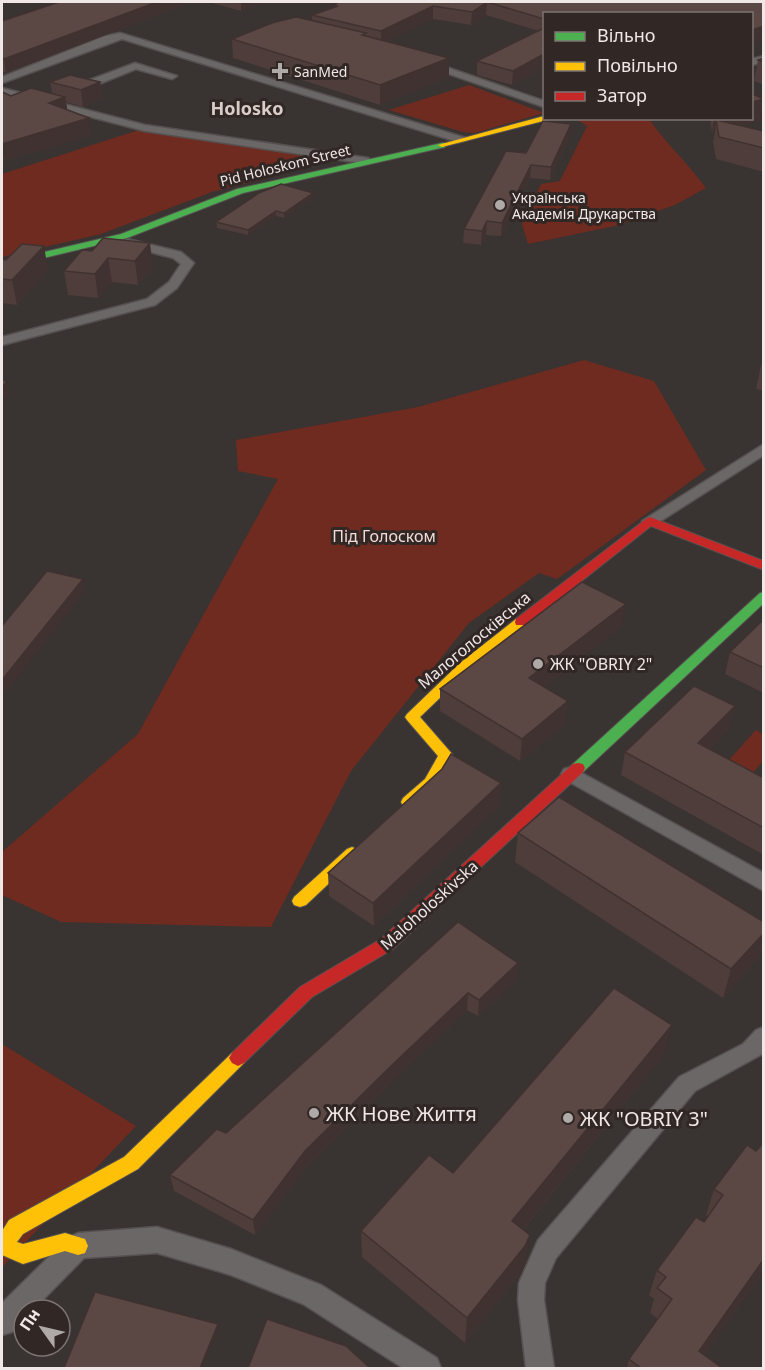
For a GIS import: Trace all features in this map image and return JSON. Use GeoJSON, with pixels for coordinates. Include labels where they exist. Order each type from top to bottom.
{"type":"FeatureCollection","features":[{"type":"Feature","properties":{"kind":"street"},"geometry":{"type":"LineString","coordinates":[[2,80],[120,36],[462,140]]}},
{"type":"Feature","properties":{"kind":"street"},"geometry":{"type":"LineString","coordinates":[[210,62],[223,57]]}},
{"type":"Feature","properties":{"kind":"street"},"geometry":{"type":"LineString","coordinates":[[419,61],[543,104]]}},
{"type":"Feature","properties":{"kind":"street"},"geometry":{"type":"LineString","coordinates":[[35,100],[71,86],[81,88],[135,66],[172,76]]}},
{"type":"Feature","properties":{"kind":"street"},"geometry":{"type":"LineString","coordinates":[[2,91],[145,128],[368,161]]}},
{"type":"Feature","properties":{"kind":"street","name":"Pid Holoskom Street"},"geometry":{"type":"LineString","coordinates":[[2,265],[113,239],[240,191],[462,140],[543,118]]}},
{"type":"Feature","properties":{"kind":"street"},"geometry":{"type":"LineString","coordinates":[[2,341],[150,302],[173,285],[188,263],[177,255],[113,239]]}},
{"type":"Feature","properties":{"kind":"street","name":"Малоголосківська"},"geometry":{"type":"LineString","coordinates":[[395,814],[430,783],[446,755],[412,717],[465,666],[650,521],[764,448]]}},
{"type":"Feature","properties":{"kind":"street"},"geometry":{"type":"LineString","coordinates":[[650,521],[764,566]]}},
{"type":"Feature","properties":{"kind":"street","name":"Maloholoskivska"},"geometry":{"type":"LineString","coordinates":[[78,1246],[64,1242],[23,1254],[2,1246],[16,1227],[131,1163],[306,992],[387,944],[764,596]]}},
{"type":"Feature","properties":{"kind":"street"},"geometry":{"type":"LineString","coordinates":[[571,774],[764,883]]}},
{"type":"Feature","properties":{"kind":"street"},"geometry":{"type":"LineString","coordinates":[[300,902],[360,846]]}},
{"type":"Feature","properties":{"kind":"street"},"geometry":{"type":"LineString","coordinates":[[540,1368],[531,1300],[532,1283],[547,1249],[558,1232],[687,1084],[751,1051],[764,1037]]}},
{"type":"Feature","properties":{"kind":"street"},"geometry":{"type":"LineString","coordinates":[[2,1322],[78,1246],[157,1240],[231,1262],[312,1294],[427,1368]]}},
{"type":"Feature","properties":{"kind":"green space"},"geometry":{"type":"Polygon","coordinates":[[[469,85],[543,113],[475,133],[463,132],[389,110],[469,85]]]}},
{"type":"Feature","properties":{"kind":"green space"},"geometry":{"type":"Polygon","coordinates":[[[578,120],[650,120],[706,188],[675,205],[615,226],[528,244],[522,224],[541,184],[560,181],[587,126],[578,120]]]}},
{"type":"Feature","properties":{"kind":"green space"},"geometry":{"type":"Polygon","coordinates":[[[145,128],[314,152],[309,167],[212,192],[101,234],[2,257],[2,174],[145,128]]]}},
{"type":"Feature","properties":{"kind":"green space","name":"Під Голоском"},"geometry":{"type":"Polygon","coordinates":[[[584,360],[654,381],[706,470],[557,579],[539,573],[469,623],[351,771],[271,927],[61,922],[2,895],[2,852],[138,734],[278,479],[238,471],[236,440],[418,407],[584,360]]]}},
{"type":"Feature","properties":{"kind":"green space"},"geometry":{"type":"Polygon","coordinates":[[[756,730],[763,734],[763,761],[752,774],[728,761],[756,730]]]}},
{"type":"Feature","properties":{"kind":"green space"},"geometry":{"type":"Polygon","coordinates":[[[2,1044],[136,1126],[2,1267],[2,1044]]]}},
{"type":"Feature","properties":{"kind":"building"},"geometry":{"type":"Polygon","coordinates":[[[59,2],[157,2],[2,58],[2,21],[59,2]]]}},
{"type":"Feature","properties":{"kind":"building"},"geometry":{"type":"Polygon","coordinates":[[[338,2],[487,2],[472,12],[433,6],[381,31],[312,15],[338,6],[334,6],[338,2]]]}},
{"type":"Feature","properties":{"kind":"building"},"geometry":{"type":"Polygon","coordinates":[[[487,2],[764,2],[764,26],[753,30],[753,12],[543,12],[543,19],[487,2]]]}},
{"type":"Feature","properties":{"kind":"building"},"geometry":{"type":"Polygon","coordinates":[[[296,17],[366,33],[362,35],[449,58],[380,85],[232,39],[272,23],[296,17]]]}},
{"type":"Feature","properties":{"kind":"building"},"geometry":{"type":"Polygon","coordinates":[[[543,28],[543,55],[513,71],[477,61],[543,28]]]}},
{"type":"Feature","properties":{"kind":"building"},"geometry":{"type":"Polygon","coordinates":[[[70,75],[100,82],[81,90],[50,82],[70,75]]]}},
{"type":"Feature","properties":{"kind":"building"},"geometry":{"type":"Polygon","coordinates":[[[31,88],[65,97],[49,103],[89,118],[2,144],[2,92],[11,96],[31,88]]]}},
{"type":"Feature","properties":{"kind":"building"},"geometry":{"type":"Polygon","coordinates":[[[753,94],[764,99],[753,102],[753,94]]]}},
{"type":"Feature","properties":{"kind":"building"},"geometry":{"type":"Polygon","coordinates":[[[716,120],[764,131],[764,148],[719,137],[716,120]]]}},
{"type":"Feature","properties":{"kind":"building","name":"Українська Академія Друкарства"},"geometry":{"type":"Polygon","coordinates":[[[543,121],[571,124],[551,167],[531,165],[502,223],[487,221],[482,231],[464,229],[506,151],[526,153],[543,121]]]}},
{"type":"Feature","properties":{"kind":"building"},"geometry":{"type":"Polygon","coordinates":[[[281,184],[313,193],[284,213],[276,211],[248,230],[216,222],[259,193],[281,184]]]}},
{"type":"Feature","properties":{"kind":"building"},"geometry":{"type":"Polygon","coordinates":[[[103,238],[150,243],[135,261],[108,258],[95,274],[64,271],[82,250],[92,251],[103,238]]]}},
{"type":"Feature","properties":{"kind":"building"},"geometry":{"type":"Polygon","coordinates":[[[22,244],[44,246],[12,280],[2,279],[2,259],[6,260],[22,244]]]}},
{"type":"Feature","properties":{"kind":"building"},"geometry":{"type":"Polygon","coordinates":[[[47,571],[83,579],[2,680],[2,626],[47,571]]]}},
{"type":"Feature","properties":{"kind":"building","name":"ЖК \"OBRIY 2\""},"geometry":{"type":"Polygon","coordinates":[[[582,582],[626,604],[529,678],[568,701],[522,739],[440,689],[582,582]]]}},
{"type":"Feature","properties":{"kind":"building"},"geometry":{"type":"Polygon","coordinates":[[[764,619],[764,668],[730,652],[764,619]]]}},
{"type":"Feature","properties":{"kind":"building"},"geometry":{"type":"Polygon","coordinates":[[[694,686],[735,706],[698,743],[764,778],[764,828],[625,752],[694,686]]]}},
{"type":"Feature","properties":{"kind":"building"},"geometry":{"type":"Polygon","coordinates":[[[451,754],[501,783],[373,903],[328,873],[442,769],[451,754]]]}},
{"type":"Feature","properties":{"kind":"building"},"geometry":{"type":"Polygon","coordinates":[[[559,797],[764,922],[764,933],[731,969],[518,833],[559,797]]]}},
{"type":"Feature","properties":{"kind":"building","name":"ЖК Нове Життя"},"geometry":{"type":"Polygon","coordinates":[[[458,922],[518,963],[479,1000],[468,993],[391,1066],[305,1151],[253,1220],[170,1175],[217,1129],[226,1133],[458,922]]]}},
{"type":"Feature","properties":{"kind":"building","name":"ЖК \"OBRIY 3\""},"geometry":{"type":"Polygon","coordinates":[[[614,988],[672,1025],[512,1221],[530,1235],[525,1246],[467,1318],[361,1231],[429,1155],[453,1173],[614,988]]]}},
{"type":"Feature","properties":{"kind":"building"},"geometry":{"type":"Polygon","coordinates":[[[764,1142],[764,1259],[699,1351],[722,1368],[641,1368],[629,1359],[672,1299],[657,1288],[666,1277],[657,1270],[696,1217],[704,1222],[723,1195],[714,1189],[747,1145],[756,1151],[764,1142]]]}},
{"type":"Feature","properties":{"kind":"building"},"geometry":{"type":"Polygon","coordinates":[[[95,1292],[218,1324],[200,1368],[64,1368],[68,1358],[72,1358],[72,1348],[95,1292]]]}},
{"type":"Feature","properties":{"kind":"building"},"geometry":{"type":"Polygon","coordinates":[[[267,1319],[346,1346],[370,1368],[248,1368],[267,1319]]]}},
{"type":"Feature","properties":{"kind":"traffic: fast"},"geometry":{"type":"LineString","coordinates":[[2,265],[124,236],[240,191],[442,145]]}},
{"type":"Feature","properties":{"kind":"traffic: fast"},"geometry":{"type":"LineString","coordinates":[[578,768],[764,596]]}},
{"type":"Feature","properties":{"kind":"traffic: slow"},"geometry":{"type":"LineString","coordinates":[[442,145],[543,118]]}},
{"type":"Feature","properties":{"kind":"traffic: slow"},"geometry":{"type":"LineString","coordinates":[[408,802],[430,783],[446,755],[412,717],[465,666],[521,622]]}},
{"type":"Feature","properties":{"kind":"traffic: slow"},"geometry":{"type":"LineString","coordinates":[[300,901],[352,853]]}},
{"type":"Feature","properties":{"kind":"traffic: slow"},"geometry":{"type":"LineString","coordinates":[[78,1246],[65,1242],[23,1254],[2,1246],[16,1227],[131,1163],[238,1058]]}},
{"type":"Feature","properties":{"kind":"traffic: jam"},"geometry":{"type":"LineString","coordinates":[[521,622],[650,521],[764,566]]}},
{"type":"Feature","properties":{"kind":"traffic: jam"},"geometry":{"type":"LineString","coordinates":[[238,1058],[306,992],[387,944],[578,768]]}},
{"type":"Feature","properties":{"kind":"place","name":"SanMed"},"geometry":{"type":"Point","coordinates":[280,71]}},
{"type":"Feature","properties":{"kind":"place","name":"Українська Академія Друкарства"},"geometry":{"type":"Point","coordinates":[500,205]}},
{"type":"Feature","properties":{"kind":"place","name":"ЖК \"OBRIY 2\""},"geometry":{"type":"Point","coordinates":[538,664]}},
{"type":"Feature","properties":{"kind":"place","name":"ЖК Нове Життя"},"geometry":{"type":"Point","coordinates":[314,1113]}},
{"type":"Feature","properties":{"kind":"place","name":"ЖК \"OBRIY 3\""},"geometry":{"type":"Point","coordinates":[568,1118]}},
{"type":"Feature","properties":{"kind":"district","name":"Holosko"},"geometry":{"type":"Point","coordinates":[247,108]}}]}
